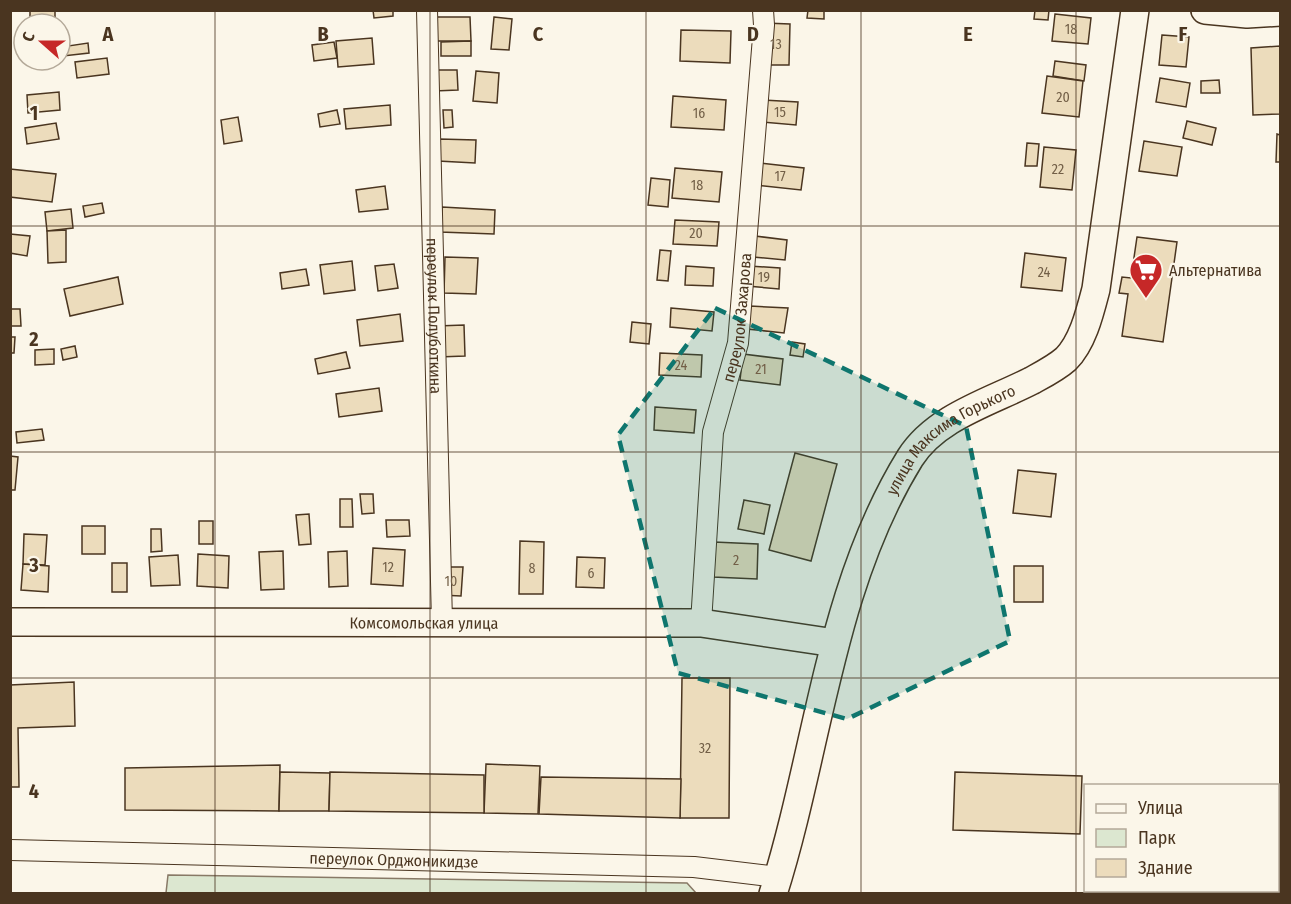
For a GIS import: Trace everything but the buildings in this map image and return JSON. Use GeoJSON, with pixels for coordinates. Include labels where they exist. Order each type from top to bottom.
{"type":"FeatureCollection","features":[{"type":"Feature","properties":{"kind":"main road","name":"улица Максима Горького"},"geometry":{"type":"LineString","coordinates":[[776,885],[835,643],[876,522],[912,455],[925,440],[945,424],[1044,374],[1066,359],[1083,332],[1096,289],[1135,10]]}},
{"type":"Feature","properties":{"kind":"main road"},"geometry":{"type":"LineString","coordinates":[[1204,10],[1247,14],[1281,12]]}},
{"type":"Feature","properties":{"kind":"main road","name":"Комсомольская улица"},"geometry":{"type":"LineString","coordinates":[[10,622],[701,623],[835,643]]}},
{"type":"Feature","properties":{"kind":"street","name":"переулок Полуботкина"},"geometry":{"type":"LineString","coordinates":[[427,10],[442,622]]}},
{"type":"Feature","properties":{"kind":"street","name":"переулок Захарова"},"geometry":{"type":"LineString","coordinates":[[701,623],[713,432],[738,343],[764,25],[763,10]]}},
{"type":"Feature","properties":{"kind":"street","name":"переулок Орджоникидзе"},"geometry":{"type":"LineString","coordinates":[[10,850],[694,867],[776,885]]}},
{"type":"Feature","properties":{"kind":"highlighted area"},"geometry":{"type":"Polygon","coordinates":[[[715,308],[966,426],[1010,641],[847,719],[678,673],[618,435],[715,308]]]}},
{"type":"Feature","properties":{"kind":"green space"},"geometry":{"type":"Polygon","coordinates":[[[168,875],[687,883],[696,893],[166,893],[168,875]]]}},
{"type":"Feature","properties":{"kind":"place","name":"Альтернатива"},"geometry":{"type":"Point","coordinates":[1146,299]}}]}
